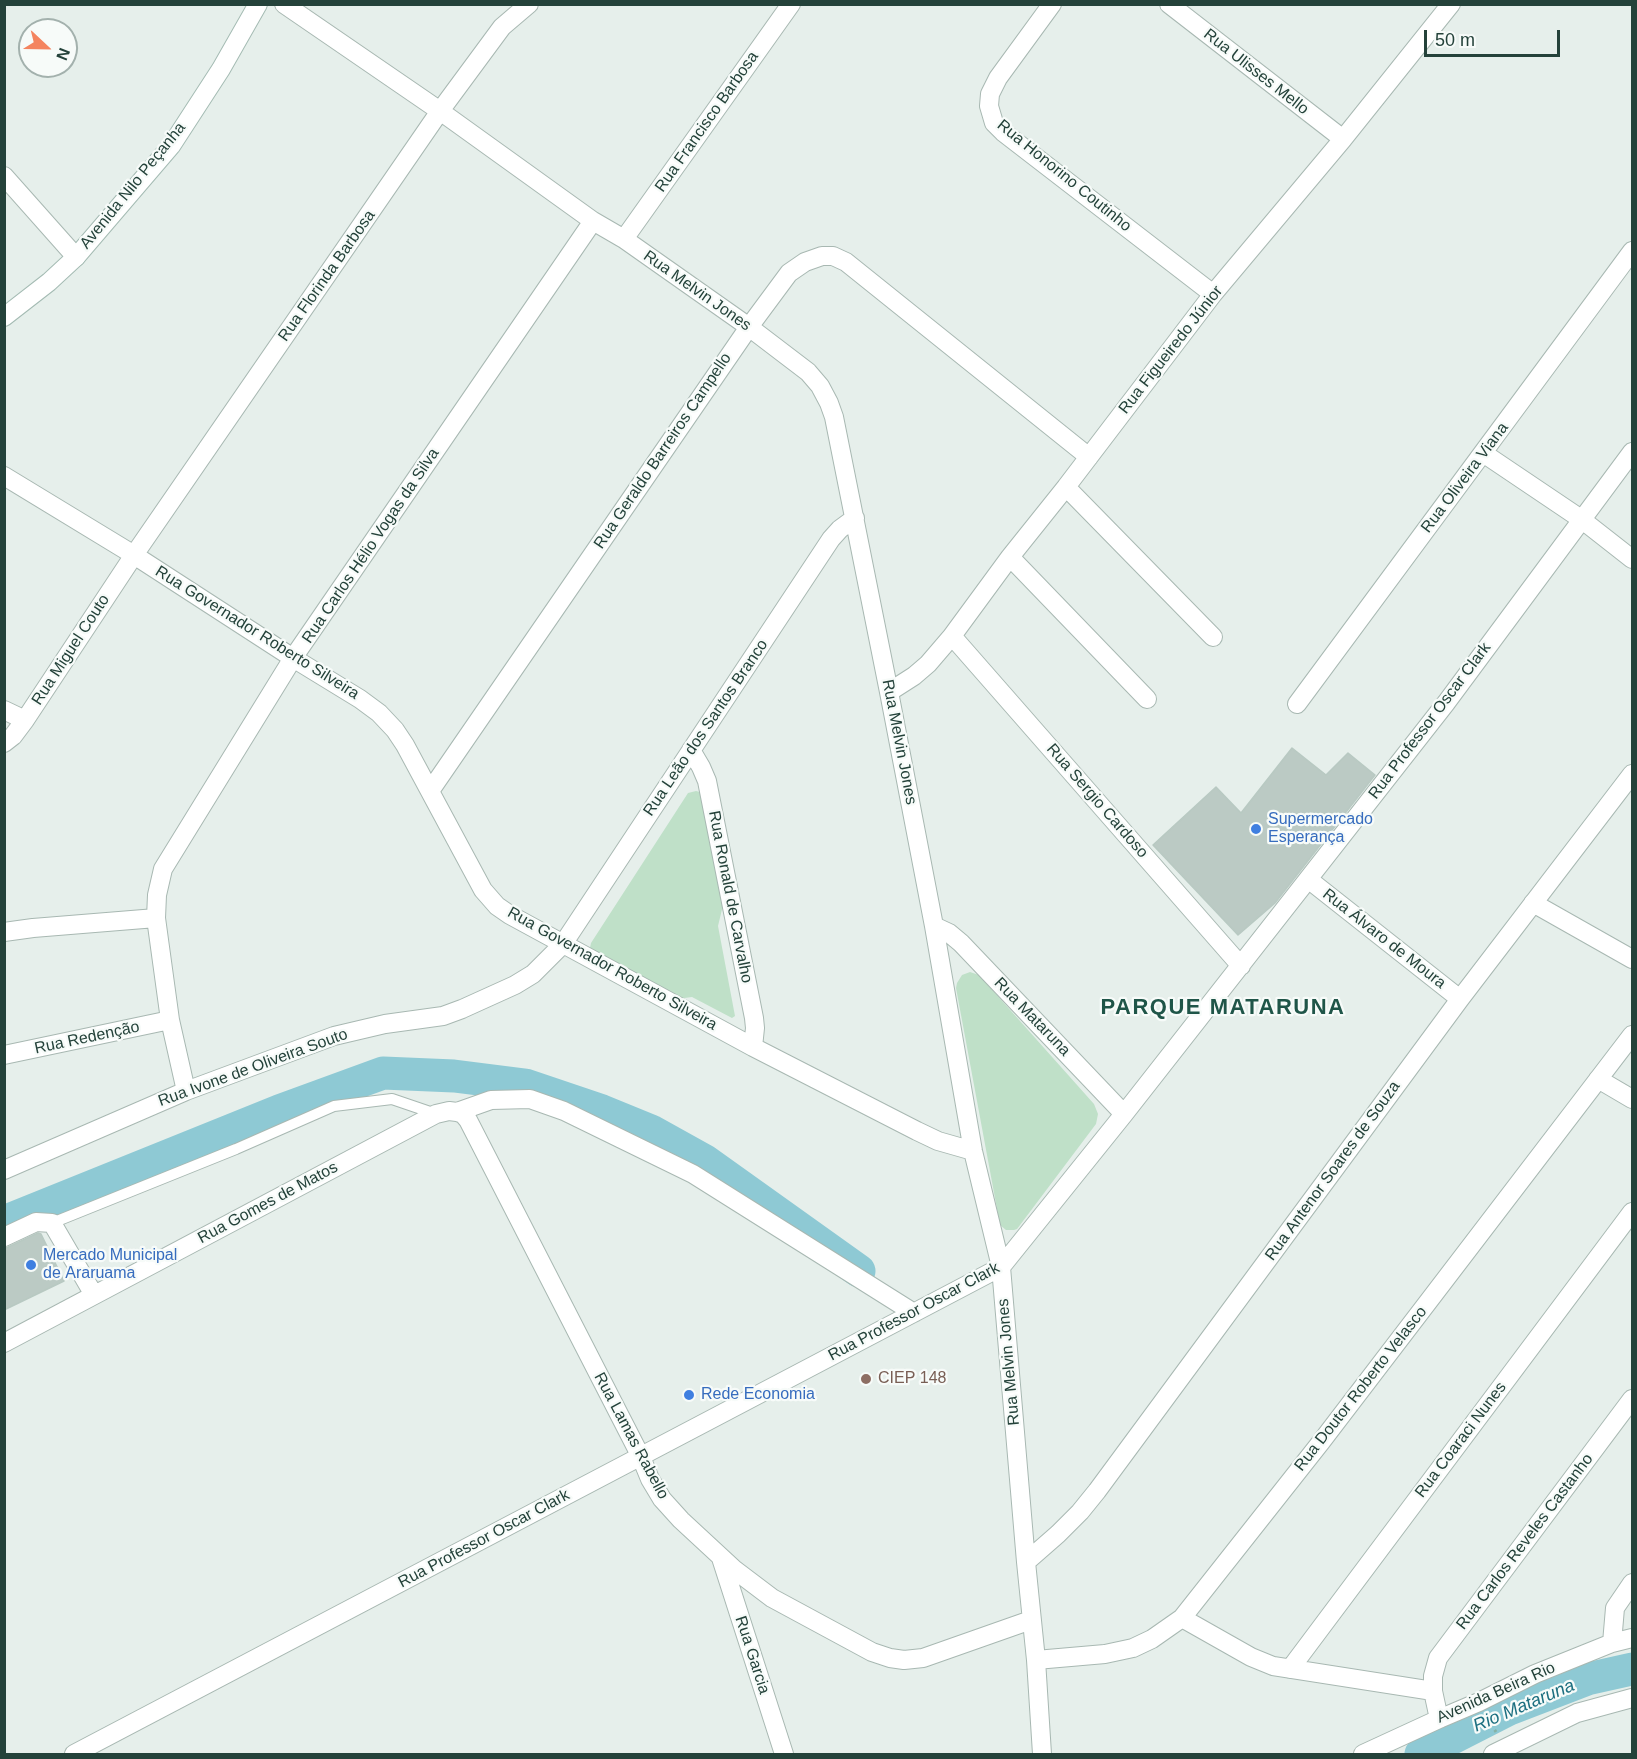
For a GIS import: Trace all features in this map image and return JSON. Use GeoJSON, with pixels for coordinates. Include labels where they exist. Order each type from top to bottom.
{"type":"FeatureCollection","features":[{"type":"Feature","properties":{"kind":"street","name":"Avenida Nilo Peçanha"},"geometry":{"type":"LineString","coordinates":[[4,317],[49,282],[76,257],[171,146],[221,69],[258,4]]}},
{"type":"Feature","properties":{"kind":"street","name":"Rua Melvin Jones"},"geometry":{"type":"LineString","coordinates":[[284,4],[440,111],[593,221],[749,327],[808,372],[820,386],[829,403],[855,518],[889,692],[934,926],[973,1151],[1001,1267],[1036,1660],[1042,1755]]}},
{"type":"Feature","properties":{"kind":"street","name":"Rua Florinda Barbosa"},"geometry":{"type":"LineString","coordinates":[[134,555],[440,111],[502,27],[529,4]]}},
{"type":"Feature","properties":{"kind":"street","name":"Rua Francisco Barbosa"},"geometry":{"type":"LineString","coordinates":[[624,240],[791,4]]}},
{"type":"Feature","properties":{"kind":"street","name":"Rua Honorino Coutinho"},"geometry":{"type":"LineString","coordinates":[[1052,4],[998,78],[990,94],[989,106],[994,123],[1213,294]]}},
{"type":"Feature","properties":{"kind":"street","name":"Rua Ulisses Mello"},"geometry":{"type":"LineString","coordinates":[[1169,4],[1343,139]]}},
{"type":"Feature","properties":{"kind":"street","name":"Rua Figueiredo Júnior"},"geometry":{"type":"LineString","coordinates":[[889,692],[928,664],[952,636],[1010,557],[1066,488],[1213,294],[1343,139],[1451,4]]}},
{"type":"Feature","properties":{"kind":"street"},"geometry":{"type":"LineString","coordinates":[[4,176],[76,257]]}},
{"type":"Feature","properties":{"kind":"street","name":"Rua Carlos Hélio Vogas da Silva"},"geometry":{"type":"LineString","coordinates":[[186,1091],[170,1020],[156,918],[157,895],[163,869],[293,658],[593,221]]}},
{"type":"Feature","properties":{"kind":"street","name":"Rua Oliveira Viana"},"geometry":{"type":"LineString","coordinates":[[1297,704],[1632,251]]}},
{"type":"Feature","properties":{"kind":"street","name":"Rua Geraldo Barreiros Campello"},"geometry":{"type":"LineString","coordinates":[[430,791],[749,327],[789,273],[805,262],[822,256],[833,256],[846,262],[1089,457]]}},
{"type":"Feature","properties":{"kind":"street","name":"Rua Professor Oscar Clark"},"geometry":{"type":"LineString","coordinates":[[74,1755],[1001,1267],[1241,966],[1446,703],[1632,452]]}},
{"type":"Feature","properties":{"kind":"street"},"geometry":{"type":"LineString","coordinates":[[1483,453],[1581,519],[1632,559]]}},
{"type":"Feature","properties":{"kind":"street","name":"Rua Governador Roberto Silveira"},"geometry":{"type":"LineString","coordinates":[[4,476],[134,555],[379,713],[395,730],[483,890],[497,906],[753,1047],[938,1141],[973,1151]]}},
{"type":"Feature","properties":{"kind":"street"},"geometry":{"type":"LineString","coordinates":[[1066,488],[1213,637]]}},
{"type":"Feature","properties":{"kind":"street","name":"Rua Leão dos Santos Branco"},"geometry":{"type":"LineString","coordinates":[[563,944],[831,539],[855,518]]}},
{"type":"Feature","properties":{"kind":"street","name":"Rua Miguel Couto"},"geometry":{"type":"LineString","coordinates":[[4,743],[13,736],[25,720],[134,555]]}},
{"type":"Feature","properties":{"kind":"street"},"geometry":{"type":"LineString","coordinates":[[1010,557],[1147,699]]}},
{"type":"Feature","properties":{"kind":"street","name":"Rua Sergio Cardoso"},"geometry":{"type":"LineString","coordinates":[[952,636],[1241,966]]}},
{"type":"Feature","properties":{"kind":"street"},"geometry":{"type":"LineString","coordinates":[[4,710],[25,720]]}},
{"type":"Feature","properties":{"kind":"street","name":"Rua Ronald de Carvalho"},"geometry":{"type":"LineString","coordinates":[[691,750],[707,781],[754,1018],[753,1047]]}},
{"type":"Feature","properties":{"kind":"street","name":"Rua Antenor Soares de Souza"},"geometry":{"type":"LineString","coordinates":[[1026,1562],[1080,1512],[1097,1491],[1460,999],[1632,774]]}},
{"type":"Feature","properties":{"kind":"street","name":"Rua Álvaro de Moura"},"geometry":{"type":"LineString","coordinates":[[1308,879],[1460,999]]}},
{"type":"Feature","properties":{"kind":"street"},"geometry":{"type":"LineString","coordinates":[[1533,903],[1632,959]]}},
{"type":"Feature","properties":{"kind":"street"},"geometry":{"type":"LineString","coordinates":[[4,932],[156,918]]}},
{"type":"Feature","properties":{"kind":"street","name":"Rua Mataruna"},"geometry":{"type":"LineString","coordinates":[[934,926],[949,933],[961,943],[1124,1114]]}},
{"type":"Feature","properties":{"kind":"street","name":"Rua Ivone de Oliveira Souto"},"geometry":{"type":"LineString","coordinates":[[4,1170],[186,1091],[334,1036],[384,1024],[443,1016],[462,1010],[533,974],[563,944]]}},
{"type":"Feature","properties":{"kind":"street","name":"Rua Redenção"},"geometry":{"type":"LineString","coordinates":[[4,1055],[170,1020]]}},
{"type":"Feature","properties":{"kind":"street","name":"Rua Doutor Roberto Velasco"},"geometry":{"type":"LineString","coordinates":[[1036,1660],[1105,1654],[1133,1648],[1152,1639],[1182,1618],[1321,1442],[1632,1035]]}},
{"type":"Feature","properties":{"kind":"street"},"geometry":{"type":"LineString","coordinates":[[1598,1079],[1632,1099]]}},
{"type":"Feature","properties":{"kind":"street"},"geometry":{"type":"LineString","coordinates":[[436,1114],[457,1112],[492,1100],[530,1099],[564,1111],[693,1174],[914,1312]]}},
{"type":"Feature","properties":{"kind":"street","name":"Rua Lamas Rabello"},"geometry":{"type":"LineString","coordinates":[[457,1112],[468,1120],[641,1457],[650,1479],[662,1498],[681,1520],[720,1556],[772,1598],[872,1652],[890,1658],[904,1660],[923,1658],[1031,1620]]}},
{"type":"Feature","properties":{"kind":"street","name":"Rua Gomes de Matos"},"geometry":{"type":"LineString","coordinates":[[4,1343],[436,1114]]}},
{"type":"Feature","properties":{"kind":"street","name":"Rua Coaraci Nunes"},"geometry":{"type":"LineString","coordinates":[[1290,1669],[1632,1212]]}},
{"type":"Feature","properties":{"kind":"street"},"geometry":{"type":"LineString","coordinates":[[4,1237],[36,1222],[52,1223],[94,1295]]}},
{"type":"Feature","properties":{"kind":"street","name":"Rua Carlos Reveles Castanho"},"geometry":{"type":"LineString","coordinates":[[1439,1719],[1433,1691],[1433,1676],[1438,1658],[1632,1399]]}},
{"type":"Feature","properties":{"kind":"street","name":"Rua Garcia"},"geometry":{"type":"LineString","coordinates":[[720,1556],[784,1755]]}},
{"type":"Feature","properties":{"kind":"street"},"geometry":{"type":"LineString","coordinates":[[1612,1643],[1615,1608],[1632,1583]]}},
{"type":"Feature","properties":{"kind":"street"},"geometry":{"type":"LineString","coordinates":[[1182,1618],[1251,1657],[1273,1666],[1433,1691]]}},
{"type":"Feature","properties":{"kind":"street","name":"Avenida Beira Rio"},"geometry":{"type":"LineString","coordinates":[[1363,1755],[1536,1674],[1612,1643],[1632,1638]]}},
{"type":"Feature","properties":{"kind":"street"},"geometry":{"type":"LineString","coordinates":[[1503,1753],[1577,1713],[1632,1698]]}},
{"type":"Feature","properties":{"kind":"lane"},"geometry":{"type":"LineString","coordinates":[[52,1223],[236,1149],[334,1106],[392,1099],[436,1114]]}},
{"type":"Feature","properties":{"kind":"path"},"geometry":{"type":"LineString","coordinates":[[1486,1716],[1494,1728]]}},
{"type":"Feature","properties":{"kind":"green space"},"geometry":{"type":"Polygon","coordinates":[[[700,792],[724,901],[718,926],[735,1016],[732,1018],[692,997],[677,999],[592,953],[590,948],[591,943],[688,793],[700,792]]]}},
{"type":"Feature","properties":{"kind":"green space"},"geometry":{"type":"Polygon","coordinates":[[[970,972],[979,975],[1094,1104],[1098,1114],[1096,1124],[1014,1230],[1006,1230],[1000,1225],[956,988],[962,975],[970,972]]]}},
{"type":"Feature","properties":{"kind":"building","name":"Supermercado Esperança"},"geometry":{"type":"Polygon","coordinates":[[[1292,748],[1326,775],[1348,753],[1375,775],[1275,903],[1238,935],[1153,845],[1216,787],[1241,813],[1292,748]]]}},
{"type":"Feature","properties":{"kind":"building","name":"Mercado Municipal de Araruama"},"geometry":{"type":"Polygon","coordinates":[[[38,1233],[41,1234],[64,1281],[4,1310],[4,1249],[38,1233]]]}},
{"type":"Feature","properties":{"kind":"waterway"},"geometry":{"type":"LineString","coordinates":[[4,1222],[279,1111],[383,1073],[454,1076],[525,1085],[602,1111],[651,1131],[705,1161],[859,1271]]}},
{"type":"Feature","properties":{"kind":"waterway","name":"Rio Mataruna"},"geometry":{"type":"LineString","coordinates":[[1421,1754],[1509,1709],[1587,1679],[1632,1669]]}},
{"type":"Feature","properties":{"kind":"place","name":"Supermercado Esperança"},"geometry":{"type":"Point","coordinates":[1256,829]}},
{"type":"Feature","properties":{"kind":"place","name":"Mercado Municipal de Araruama"},"geometry":{"type":"Point","coordinates":[31,1265]}},
{"type":"Feature","properties":{"kind":"place","name":"CIEP 148"},"geometry":{"type":"Point","coordinates":[866,1379]}},
{"type":"Feature","properties":{"kind":"place","name":"Rede Economia"},"geometry":{"type":"Point","coordinates":[689,1395]}},
{"type":"Feature","properties":{"kind":"district","name":"PARQUE MATARUNA"},"geometry":{"type":"Point","coordinates":[1223,1008]}}]}
